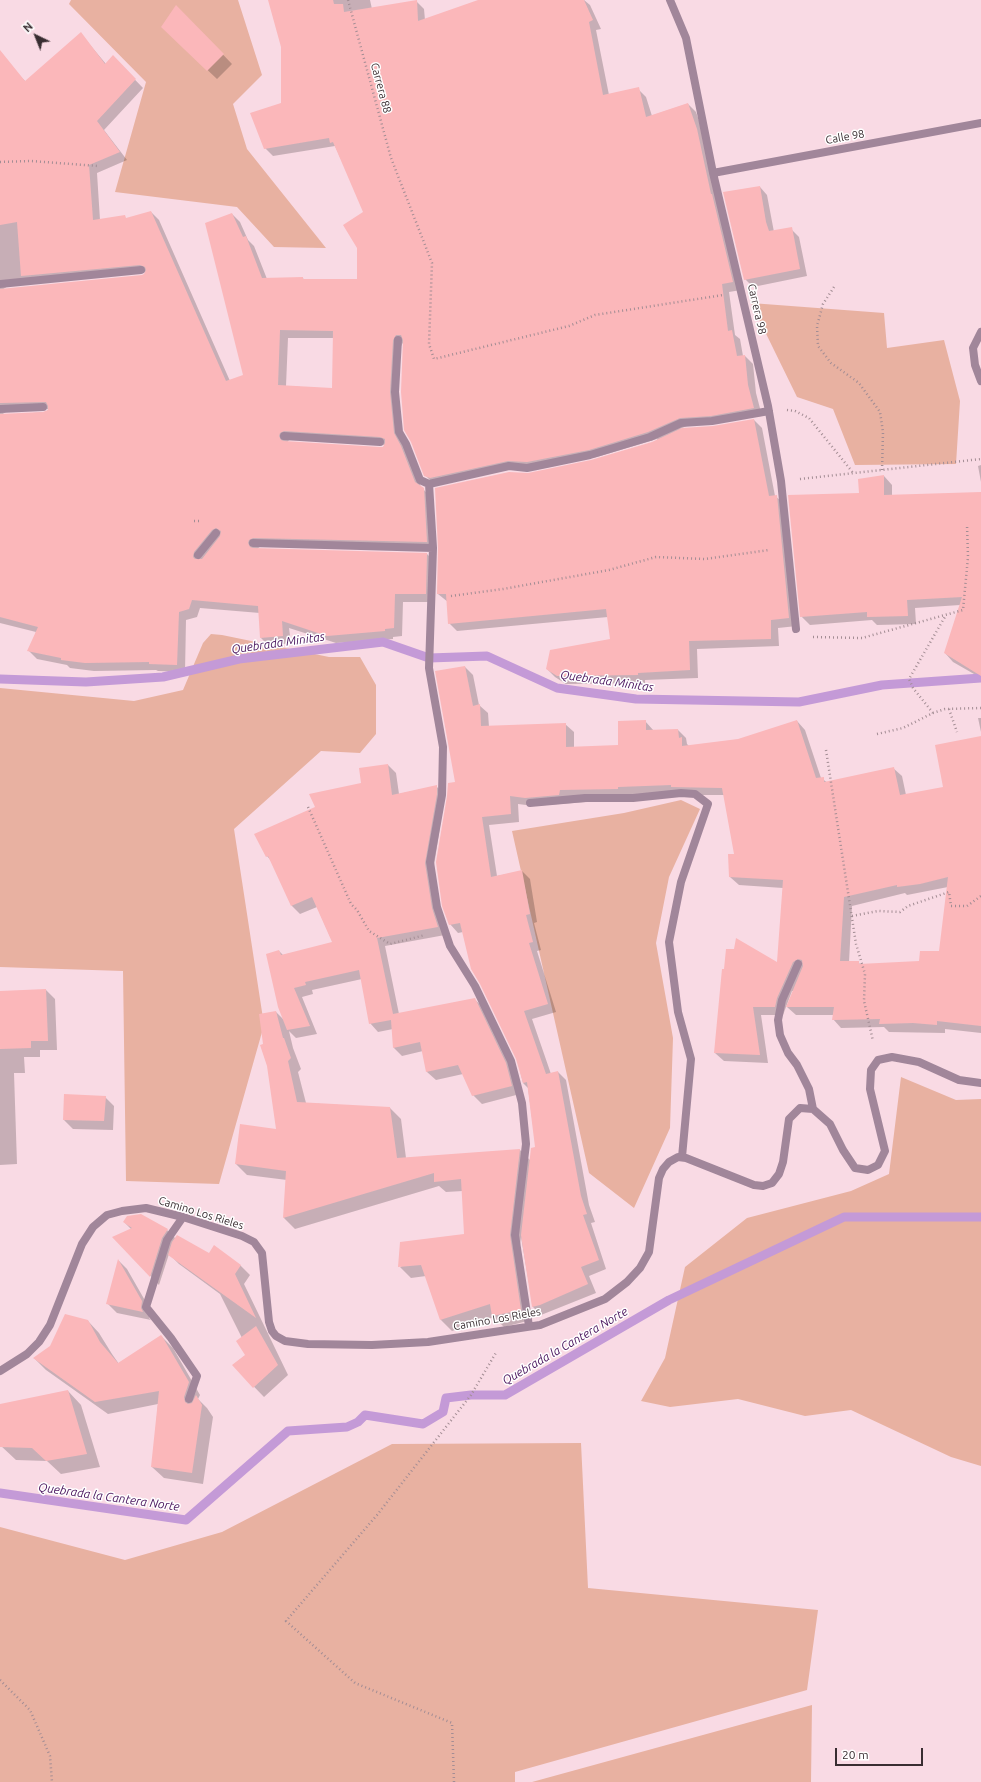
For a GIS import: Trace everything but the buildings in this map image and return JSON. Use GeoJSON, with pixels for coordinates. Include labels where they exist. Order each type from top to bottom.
{"type":"FeatureCollection","features":[{"type":"Feature","properties":{"kind":"street","name":"Carrera 98"},"geometry":{"type":"LineString","coordinates":[[670,0],[686,38],[713,173],[742,292],[768,409],[778,467],[788,546],[796,629]]}},
{"type":"Feature","properties":{"kind":"street","name":"Calle 98"},"geometry":{"type":"LineString","coordinates":[[713,173],[981,123]]}},
{"type":"Feature","properties":{"kind":"street"},"geometry":{"type":"LineString","coordinates":[[0,284],[140,270]]}},
{"type":"Feature","properties":{"kind":"street"},"geometry":{"type":"LineString","coordinates":[[981,332],[973,348],[975,365],[981,381]]}},
{"type":"Feature","properties":{"kind":"street"},"geometry":{"type":"LineString","coordinates":[[398,340],[395,392],[400,432],[420,480],[429,484],[509,466],[527,468],[590,455],[650,437],[681,423],[712,421],[768,409]]}},
{"type":"Feature","properties":{"kind":"street"},"geometry":{"type":"LineString","coordinates":[[0,409],[43,406]]}},
{"type":"Feature","properties":{"kind":"street"},"geometry":{"type":"LineString","coordinates":[[284,436],[380,442]]}},
{"type":"Feature","properties":{"kind":"street"},"geometry":{"type":"LineString","coordinates":[[429,484],[433,548],[428,668],[442,747],[442,795],[430,862],[437,907],[450,946],[475,986],[511,1061],[522,1102],[526,1144],[515,1235],[529,1326]]}},
{"type":"Feature","properties":{"kind":"street"},"geometry":{"type":"LineString","coordinates":[[198,554],[216,532]]}},
{"type":"Feature","properties":{"kind":"street"},"geometry":{"type":"LineString","coordinates":[[253,543],[433,548]]}},
{"type":"Feature","properties":{"kind":"street"},"geometry":{"type":"LineString","coordinates":[[530,803],[585,798],[633,798],[681,793],[695,794],[708,804],[681,882],[669,942],[677,1006],[691,1059],[682,1158],[686,1158],[754,1185],[763,1186],[772,1183],[779,1174],[783,1162],[789,1119],[800,1108],[813,1108]]}},
{"type":"Feature","properties":{"kind":"street"},"geometry":{"type":"LineString","coordinates":[[798,964],[782,1000],[778,1020],[780,1035],[788,1053],[797,1066],[809,1089],[813,1108],[830,1124],[854,1168],[868,1170],[878,1165],[885,1151],[870,1089],[871,1070],[878,1060],[892,1057],[919,1062],[959,1080],[981,1084]]}},
{"type":"Feature","properties":{"kind":"street","name":"Camino Los Rieles"},"geometry":{"type":"LineString","coordinates":[[0,1371],[27,1354],[39,1342],[50,1325],[82,1244],[93,1227],[107,1215],[122,1211],[146,1208],[183,1217],[242,1236],[254,1242],[262,1253],[269,1322],[272,1331],[276,1336],[285,1341],[308,1344],[372,1345],[428,1342],[540,1325],[605,1300],[627,1282],[640,1268],[649,1252],[659,1178],[669,1162],[678,1157],[682,1158]]}},
{"type":"Feature","properties":{"kind":"street"},"geometry":{"type":"LineString","coordinates":[[183,1217],[167,1240],[146,1307],[171,1338],[197,1376],[189,1398]]}},
{"type":"Feature","properties":{"kind":"path","name":"Carrera 88"},"geometry":{"type":"LineString","coordinates":[[348,0],[391,158],[432,263],[429,344],[434,359],[569,326],[594,315],[742,292]]}},
{"type":"Feature","properties":{"kind":"path"},"geometry":{"type":"LineString","coordinates":[[0,162],[31,161],[98,166]]}},
{"type":"Feature","properties":{"kind":"path"},"geometry":{"type":"LineString","coordinates":[[834,287],[823,304],[819,318],[817,326],[818,346],[831,363],[860,383],[880,412],[884,432],[882,471]]}},
{"type":"Feature","properties":{"kind":"path"},"geometry":{"type":"LineString","coordinates":[[768,409],[795,411],[809,418],[854,474]]}},
{"type":"Feature","properties":{"kind":"path"},"geometry":{"type":"LineString","coordinates":[[778,467],[785,468],[791,479],[854,474],[981,459]]}},
{"type":"Feature","properties":{"kind":"path"},"geometry":{"type":"LineString","coordinates":[[796,629],[807,637],[862,638],[963,610],[968,557],[967,525]]}},
{"type":"Feature","properties":{"kind":"path"},"geometry":{"type":"LineString","coordinates":[[431,599],[503,589],[609,570],[656,557],[705,559],[747,554],[788,546]]}},
{"type":"Feature","properties":{"kind":"path"},"geometry":{"type":"LineString","coordinates":[[933,713],[913,688],[909,679],[946,615]]}},
{"type":"Feature","properties":{"kind":"path"},"geometry":{"type":"LineString","coordinates":[[877,734],[902,728],[933,713],[949,709],[981,708]]}},
{"type":"Feature","properties":{"kind":"path"},"geometry":{"type":"LineString","coordinates":[[949,709],[957,732]]}},
{"type":"Feature","properties":{"kind":"path"},"geometry":{"type":"LineString","coordinates":[[826,750],[856,944],[865,974],[864,1001],[878,1060]]}},
{"type":"Feature","properties":{"kind":"path"},"geometry":{"type":"LineString","coordinates":[[308,807],[351,904],[357,910],[369,931],[390,944],[444,930]]}},
{"type":"Feature","properties":{"kind":"path"},"geometry":{"type":"LineString","coordinates":[[852,916],[878,911],[900,912],[908,906],[948,892],[952,906],[967,906],[981,896]]}},
{"type":"Feature","properties":{"kind":"path"},"geometry":{"type":"LineString","coordinates":[[454,1782],[452,1723],[355,1683],[286,1621],[377,1515],[471,1395],[510,1329]]}},
{"type":"Feature","properties":{"kind":"path"},"geometry":{"type":"LineString","coordinates":[[0,1680],[30,1710],[50,1756],[52,1782]]}},
{"type":"Feature","properties":{"kind":"shaded area"},"geometry":{"type":"Polygon","coordinates":[[[71,0],[238,0],[262,75],[233,104],[247,149],[326,248],[274,247],[237,207],[115,192],[146,82],[69,4],[71,0]]]}},
{"type":"Feature","properties":{"kind":"shaded area"},"geometry":{"type":"Polygon","coordinates":[[[751,303],[884,313],[887,348],[944,340],[960,401],[956,464],[855,465],[833,409],[797,397],[751,303]]]}},
{"type":"Feature","properties":{"kind":"shaded area"},"geometry":{"type":"Polygon","coordinates":[[[211,634],[329,657],[360,657],[376,685],[376,734],[360,753],[321,751],[234,829],[264,1025],[219,1184],[126,1181],[123,971],[0,967],[0,688],[134,701],[183,690],[203,643],[211,634]]]}},
{"type":"Feature","properties":{"kind":"shaded area"},"geometry":{"type":"Polygon","coordinates":[[[681,800],[700,809],[669,877],[656,943],[673,1038],[670,1128],[634,1208],[589,1173],[512,831],[624,813],[681,800]]]}},
{"type":"Feature","properties":{"kind":"shaded area"},"geometry":{"type":"Polygon","coordinates":[[[901,1077],[956,1100],[981,1099],[981,1466],[951,1457],[851,1410],[805,1416],[738,1399],[670,1407],[641,1401],[665,1358],[685,1267],[747,1218],[851,1191],[889,1174],[901,1077]]]}},
{"type":"Feature","properties":{"kind":"shaded area"},"geometry":{"type":"Polygon","coordinates":[[[581,1443],[588,1588],[818,1610],[807,1690],[515,1772],[515,1782],[0,1782],[0,1527],[125,1560],[222,1532],[392,1444],[581,1443]]]}},
{"type":"Feature","properties":{"kind":"shaded area"},"geometry":{"type":"Polygon","coordinates":[[[812,1705],[811,1782],[532,1782],[812,1705]]]}},
{"type":"Feature","properties":{"kind":"waterway","name":"Quebrada Minitas"},"geometry":{"type":"LineString","coordinates":[[0,679],[86,682],[163,677],[239,659],[383,642],[429,658],[487,656],[557,688],[636,699],[799,702],[882,685],[981,678]]}},
{"type":"Feature","properties":{"kind":"waterway","name":"Quebrada la Cantera Norte"},"geometry":{"type":"LineString","coordinates":[[0,1493],[186,1520],[288,1431],[347,1427],[358,1422],[365,1415],[423,1424],[443,1412],[446,1398],[471,1395],[505,1395],[669,1300],[844,1217],[981,1217]]}}]}
